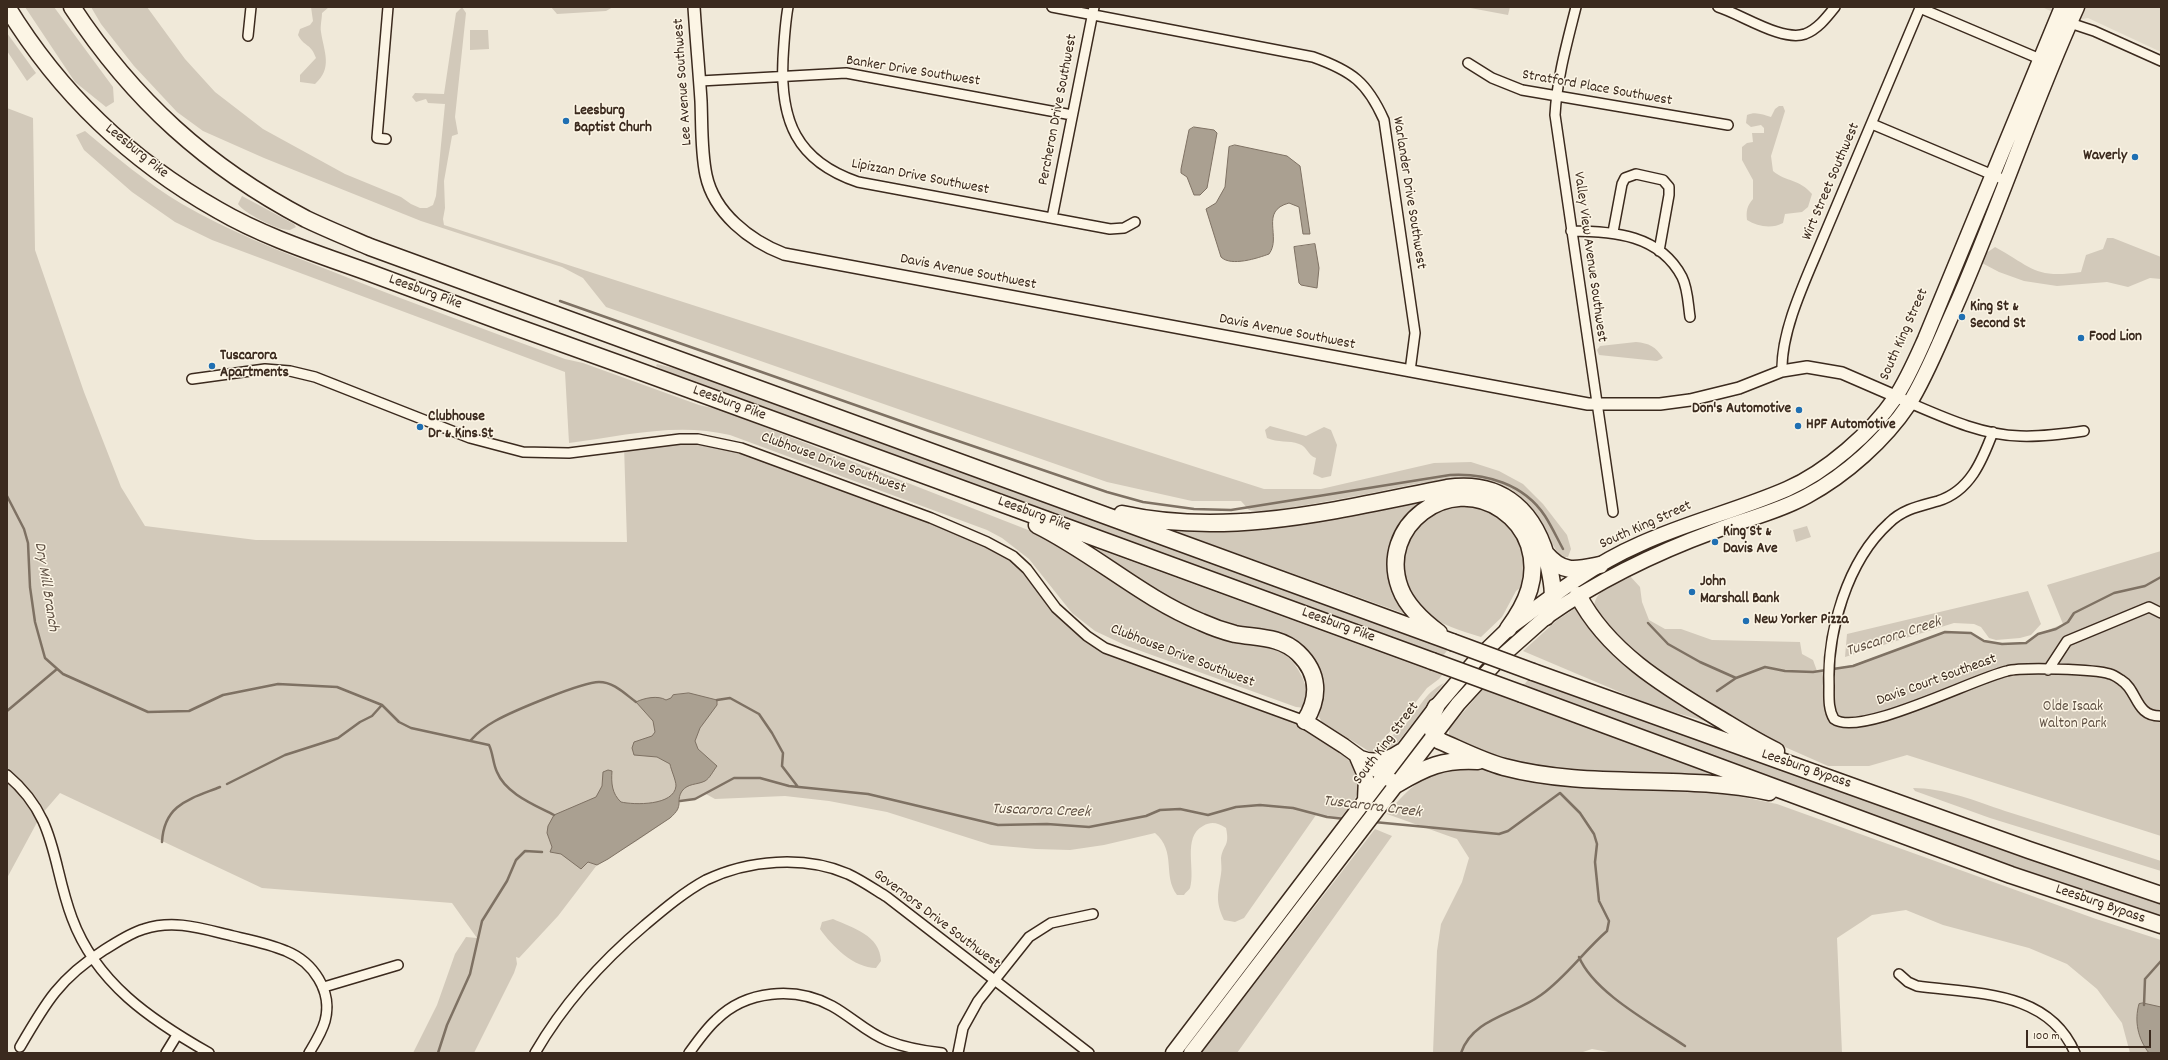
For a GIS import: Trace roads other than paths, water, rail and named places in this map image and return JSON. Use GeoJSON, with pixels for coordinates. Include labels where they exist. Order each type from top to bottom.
{"type":"FeatureCollection","features":[{"type":"Feature","properties":{"kind":"highway","name":"Leesburg Pike"},"geometry":{"type":"LineString","coordinates":[[7,7],[25,37],[54,75],[78,102],[114,137],[178,186],[229,216],[272,236],[1522,694]]}},
{"type":"Feature","properties":{"kind":"highway","name":"Leesburg Pike"},"geometry":{"type":"LineString","coordinates":[[72,7],[94,41],[122,76],[169,125],[221,167],[257,191],[308,220],[377,250],[1063,502],[1452,642]]}},
{"type":"Feature","properties":{"kind":"highway"},"geometry":{"type":"LineString","coordinates":[[1063,502],[1151,520],[1220,524],[1298,517],[1467,486],[1488,489],[1519,506],[1536,528],[1546,554],[1554,595],[1552,607],[1546,617]]}},
{"type":"Feature","properties":{"kind":"highway"},"geometry":{"type":"LineString","coordinates":[[963,489],[1050,532],[1183,614],[1220,630],[1272,639],[1286,644],[1297,652],[1306,662],[1315,687],[1315,704],[1305,721]]}},
{"type":"Feature","properties":{"kind":"highway"},"geometry":{"type":"LineString","coordinates":[[1452,642],[1419,617],[1411,607],[1399,587],[1396,569],[1399,544],[1412,521],[1423,511],[1446,500],[1473,498],[1494,504],[1517,522],[1525,534],[1533,566],[1532,586],[1523,607],[1508,629]]}},
{"type":"Feature","properties":{"kind":"highway"},"geometry":{"type":"LineString","coordinates":[[1546,554],[1554,563],[1566,569],[1600,565]]}},
{"type":"Feature","properties":{"kind":"highway"},"geometry":{"type":"LineString","coordinates":[[1578,595],[1594,622],[1604,633],[1632,660],[1681,696],[1766,746],[1839,781]]}},
{"type":"Feature","properties":{"kind":"highway","name":"Leesburg Bypass"},"geometry":{"type":"LineString","coordinates":[[1452,642],[1660,719],[1839,781],[2029,850],[2161,895]]}},
{"type":"Feature","properties":{"kind":"highway","name":"Leesburg Bypass"},"geometry":{"type":"LineString","coordinates":[[1522,694],[2011,875],[2161,925]]}},
{"type":"Feature","properties":{"kind":"highway"},"geometry":{"type":"LineString","coordinates":[[1436,707],[1431,722],[1434,735],[1440,741],[1487,762],[1512,769],[1559,777],[1707,784],[1766,792],[1832,808]]}},
{"type":"Feature","properties":{"kind":"highway"},"geometry":{"type":"LineString","coordinates":[[1391,780],[1439,763],[1462,760],[1487,762]]}},
{"type":"Feature","properties":{"kind":"main road","name":"South King Street"},"geometry":{"type":"LineString","coordinates":[[1191,1053],[1374,813],[1406,748],[1436,707],[1471,665],[1508,629],[1554,595],[1600,565],[1662,534],[1763,499],[1789,488],[1813,475],[1852,445],[1884,413],[1896,397],[1925,339],[2062,7]]}},
{"type":"Feature","properties":{"kind":"main road","name":"South King Street"},"geometry":{"type":"LineString","coordinates":[[1173,1053],[1361,805],[1391,780],[1434,735],[1481,677],[1506,652],[1546,617],[1578,595],[1628,567],[1670,548],[1718,529],[1769,513],[1807,496],[1842,472],[1868,450],[1895,423],[1910,403],[1927,370],[1968,277],[2070,23],[2078,7]]}},
{"type":"Feature","properties":{"kind":"main road","name":"Clubhouse Drive Southwest"},"geometry":{"type":"LineString","coordinates":[[1305,721],[1391,780]]}},
{"type":"Feature","properties":{"kind":"main road"},"geometry":{"type":"LineString","coordinates":[[1357,756],[1368,761],[1382,760],[1390,758],[1406,748]]}},
{"type":"Feature","properties":{"kind":"main road"},"geometry":{"type":"LineString","coordinates":[[1357,756],[1366,778],[1361,805]]}},
{"type":"Feature","properties":{"kind":"street"},"geometry":{"type":"LineString","coordinates":[[248,36],[251,7]]}},
{"type":"Feature","properties":{"kind":"street"},"geometry":{"type":"LineString","coordinates":[[386,139],[377,138],[388,7]]}},
{"type":"Feature","properties":{"kind":"street","name":"Lee Avenue Southwest"},"geometry":{"type":"LineString","coordinates":[[694,7],[700,81],[703,156]]}},
{"type":"Feature","properties":{"kind":"street","name":"Lipizzan Drive Southwest"},"geometry":{"type":"LineString","coordinates":[[788,7],[782,76],[785,107],[797,139],[810,155],[841,176],[858,182],[1110,228],[1124,228],[1135,222]]}},
{"type":"Feature","properties":{"kind":"street","name":"Warlander Drive Southwest"},"geometry":{"type":"LineString","coordinates":[[1052,7],[1093,11],[1314,57],[1340,66],[1364,86],[1376,102],[1384,120],[1414,333],[1410,371]]}},
{"type":"Feature","properties":{"kind":"street","name":"Valley View Avenue Southwest"},"geometry":{"type":"LineString","coordinates":[[1576,7],[1563,59],[1556,95],[1555,115],[1612,512]]}},
{"type":"Feature","properties":{"kind":"street"},"geometry":{"type":"LineString","coordinates":[[1718,7],[1778,33],[1796,35],[1805,34],[1812,30],[1824,20],[1835,7]]}},
{"type":"Feature","properties":{"kind":"street","name":"Wirt Street Southwest"},"geometry":{"type":"LineString","coordinates":[[1782,371],[1783,352],[1787,333],[1814,261],[1920,8],[2040,58]]}},
{"type":"Feature","properties":{"kind":"street","name":"Percheron Drive Southwest"},"geometry":{"type":"LineString","coordinates":[[1052,218],[1093,11]]}},
{"type":"Feature","properties":{"kind":"street"},"geometry":{"type":"LineString","coordinates":[[2070,23],[2094,31],[2161,61]]}},
{"type":"Feature","properties":{"kind":"street","name":"Stratford Place Southwest"},"geometry":{"type":"LineString","coordinates":[[1468,63],[1506,86],[1522,90],[1728,125]]}},
{"type":"Feature","properties":{"kind":"street","name":"Banker Drive Southwest"},"geometry":{"type":"LineString","coordinates":[[700,81],[846,73],[858,74],[1072,115]]}},
{"type":"Feature","properties":{"kind":"street"},"geometry":{"type":"LineString","coordinates":[[1872,124],[2007,181]]}},
{"type":"Feature","properties":{"kind":"street","name":"Davis Avenue Southwest"},"geometry":{"type":"LineString","coordinates":[[703,156],[708,182],[723,209],[746,234],[757,242],[784,254],[1596,405],[1660,404],[1690,400],[1739,388],[1782,371],[1807,367],[1826,369],[1842,373],[1910,403]]}},
{"type":"Feature","properties":{"kind":"street"},"geometry":{"type":"LineString","coordinates":[[1613,232],[1622,184],[1625,178],[1636,174],[1663,180],[1669,188],[1669,195],[1659,250]]}},
{"type":"Feature","properties":{"kind":"street"},"geometry":{"type":"LineString","coordinates":[[1571,232],[1613,232],[1645,242],[1659,250],[1670,259],[1682,278],[1686,290],[1690,317]]}},
{"type":"Feature","properties":{"kind":"street","name":"Clubhouse Drive Southwest"},"geometry":{"type":"LineString","coordinates":[[192,378],[265,369],[290,371],[315,377],[470,438],[523,452],[569,453],[680,439],[698,439],[741,448],[931,518],[987,542],[1013,556],[1027,569],[1056,608],[1088,636],[1105,648],[1305,721]]}},
{"type":"Feature","properties":{"kind":"street"},"geometry":{"type":"LineString","coordinates":[[1910,403],[1945,418],[1993,432],[2018,436],[2041,436],[2084,431]]}},
{"type":"Feature","properties":{"kind":"street","name":"Davis Court Southeast"},"geometry":{"type":"LineString","coordinates":[[1993,432],[1983,458],[1972,476],[1962,487],[1940,500],[1907,510],[1889,522],[1870,545],[1854,572],[1844,594],[1833,629],[1829,663],[1829,678],[1830,709],[1834,719],[1842,722],[1858,721],[1902,711],[2002,672],[2048,670],[2110,674],[2123,682],[2143,710],[2152,717],[2161,716]]}},
{"type":"Feature","properties":{"kind":"street"},"geometry":{"type":"LineString","coordinates":[[2048,670],[2062,647],[2074,637],[2149,607],[2161,613]]}},
{"type":"Feature","properties":{"kind":"street"},"geometry":{"type":"LineString","coordinates":[[7,775],[30,798],[44,822],[52,842],[72,919],[92,958],[108,978],[136,1006],[177,1035],[209,1053]]}},
{"type":"Feature","properties":{"kind":"street","name":"Governors Drive Southwest"},"geometry":{"type":"LineString","coordinates":[[535,1053],[568,1003],[594,971],[650,920],[705,881],[741,868],[786,862],[807,864],[847,874],[886,897],[1089,1053]]}},
{"type":"Feature","properties":{"kind":"street"},"geometry":{"type":"LineString","coordinates":[[958,1053],[963,1028],[970,1013],[1035,932],[1051,923],[1093,914]]}},
{"type":"Feature","properties":{"kind":"street"},"geometry":{"type":"LineString","coordinates":[[20,1047],[58,986],[76,968],[133,933],[157,925],[181,924],[285,950],[306,963],[324,987],[327,1009],[322,1030],[309,1053]]}},
{"type":"Feature","properties":{"kind":"street"},"geometry":{"type":"LineString","coordinates":[[324,987],[398,965]]}},
{"type":"Feature","properties":{"kind":"street"},"geometry":{"type":"LineString","coordinates":[[1899,974],[1908,982],[1917,986],[2007,997],[2032,1006],[2055,1023],[2064,1034],[2075,1053]]}},
{"type":"Feature","properties":{"kind":"street"},"geometry":{"type":"LineString","coordinates":[[689,1053],[715,1020],[726,1010],[754,998],[783,993],[814,998],[832,1006],[861,1027],[889,1042],[909,1048],[942,1053]]}},
{"type":"Feature","properties":{"kind":"street"},"geometry":{"type":"LineString","coordinates":[[166,1053],[177,1035]]}},
{"type":"Feature","properties":{"kind":"waterway"},"geometry":{"type":"LineString","coordinates":[[560,301],[929,431],[1107,492],[1143,502],[1194,509],[1231,510],[1450,475],[1477,476],[1503,483],[1515,488],[1526,496],[1545,516],[1563,549]]}},
{"type":"Feature","properties":{"kind":"waterway","name":"Dry Mill Branch"},"geometry":{"type":"LineString","coordinates":[[7,496],[24,529],[28,543],[30,587],[35,622],[45,658],[63,674],[148,712],[189,711],[223,695],[278,684],[337,687],[382,705],[399,722],[411,728],[489,745],[497,772],[507,787],[530,803],[554,815]]}},
{"type":"Feature","properties":{"kind":"waterway","name":"Tuscarora Creek"},"geometry":{"type":"LineString","coordinates":[[1717,691],[1736,678],[1765,667],[1785,671],[1813,672],[1853,666],[1945,632],[1971,633],[1984,641],[2002,644],[2026,643],[2038,634],[2056,629],[2068,622],[2074,613],[2114,593],[2145,586],[2161,577]]}},
{"type":"Feature","properties":{"kind":"waterway"},"geometry":{"type":"LineString","coordinates":[[1648,623],[1668,644],[1700,662],[1736,678]]}},
{"type":"Feature","properties":{"kind":"waterway"},"geometry":{"type":"LineString","coordinates":[[7,711],[57,669]]}},
{"type":"Feature","properties":{"kind":"waterway"},"geometry":{"type":"LineString","coordinates":[[471,740],[485,727],[504,716],[531,704],[590,683],[599,682],[610,684],[636,702]]}},
{"type":"Feature","properties":{"kind":"waterway"},"geometry":{"type":"LineString","coordinates":[[717,700],[730,698],[759,714],[783,753],[782,766],[798,787]]}},
{"type":"Feature","properties":{"kind":"waterway"},"geometry":{"type":"LineString","coordinates":[[227,784],[285,755],[338,738],[360,722],[372,716],[381,706]]}},
{"type":"Feature","properties":{"kind":"waterway","name":"Tuscarora Creek"},"geometry":{"type":"LineString","coordinates":[[680,801],[695,799],[734,778],[760,778],[789,786],[868,794],[998,825],[1047,824],[1089,827],[1146,816],[1160,810],[1180,809],[1208,815],[1236,807],[1260,805],[1293,808],[1327,817],[1345,819]]}},
{"type":"Feature","properties":{"kind":"waterway"},"geometry":{"type":"LineString","coordinates":[[162,842],[164,829],[173,811],[189,800],[220,787]]}},
{"type":"Feature","properties":{"kind":"waterway"},"geometry":{"type":"LineString","coordinates":[[1374,822],[1499,834],[1508,831],[1560,793],[1580,813],[1594,834],[1597,844],[1595,862],[1599,901],[1609,921],[1607,931],[1550,988],[1530,1002],[1495,1018],[1484,1025],[1467,1041],[1461,1053]]}},
{"type":"Feature","properties":{"kind":"waterway","name":"Tuscarora Creek"},"geometry":{"type":"LineString","coordinates":[[438,1053],[447,1025],[470,974],[482,921],[507,881],[516,860],[525,851],[542,852]]}},
{"type":"Feature","properties":{"kind":"waterway"},"geometry":{"type":"LineString","coordinates":[[1579,957],[1597,983],[1611,995],[1641,1018],[1685,1046]]}},
{"type":"Feature","properties":{"kind":"waterway"},"geometry":{"type":"LineString","coordinates":[[2144,1005],[2145,979],[2161,961]]}},
{"type":"Feature","properties":{"kind":"place","name":"Leesburg Baptist Churh"},"geometry":{"type":"Point","coordinates":[566,121]}},
{"type":"Feature","properties":{"kind":"place","name":"Waverly"},"geometry":{"type":"Point","coordinates":[2135,157]}},
{"type":"Feature","properties":{"kind":"place","name":"King St & Second St"},"geometry":{"type":"Point","coordinates":[1962,317]}},
{"type":"Feature","properties":{"kind":"place","name":"Food Lion"},"geometry":{"type":"Point","coordinates":[2081,338]}},
{"type":"Feature","properties":{"kind":"place","name":"Tuscarora Apartments"},"geometry":{"type":"Point","coordinates":[212,366]}},
{"type":"Feature","properties":{"kind":"place","name":"Don's Automotive"},"geometry":{"type":"Point","coordinates":[1799,410]}},
{"type":"Feature","properties":{"kind":"place","name":"HPF Automotive"},"geometry":{"type":"Point","coordinates":[1798,426]}},
{"type":"Feature","properties":{"kind":"place","name":"Clubhouse Dr & Kins St"},"geometry":{"type":"Point","coordinates":[420,427]}},
{"type":"Feature","properties":{"kind":"place","name":"King St & Davis Ave"},"geometry":{"type":"Point","coordinates":[1715,542]}},
{"type":"Feature","properties":{"kind":"place","name":"John Marshall Bank"},"geometry":{"type":"Point","coordinates":[1692,592]}},
{"type":"Feature","properties":{"kind":"place","name":"New Yorker Pizza"},"geometry":{"type":"Point","coordinates":[1746,621]}},
{"type":"Feature","properties":{"kind":"park label","name":"Olde Isaak Walton Park"},"geometry":{"type":"Point","coordinates":[2073,716]}}]}
